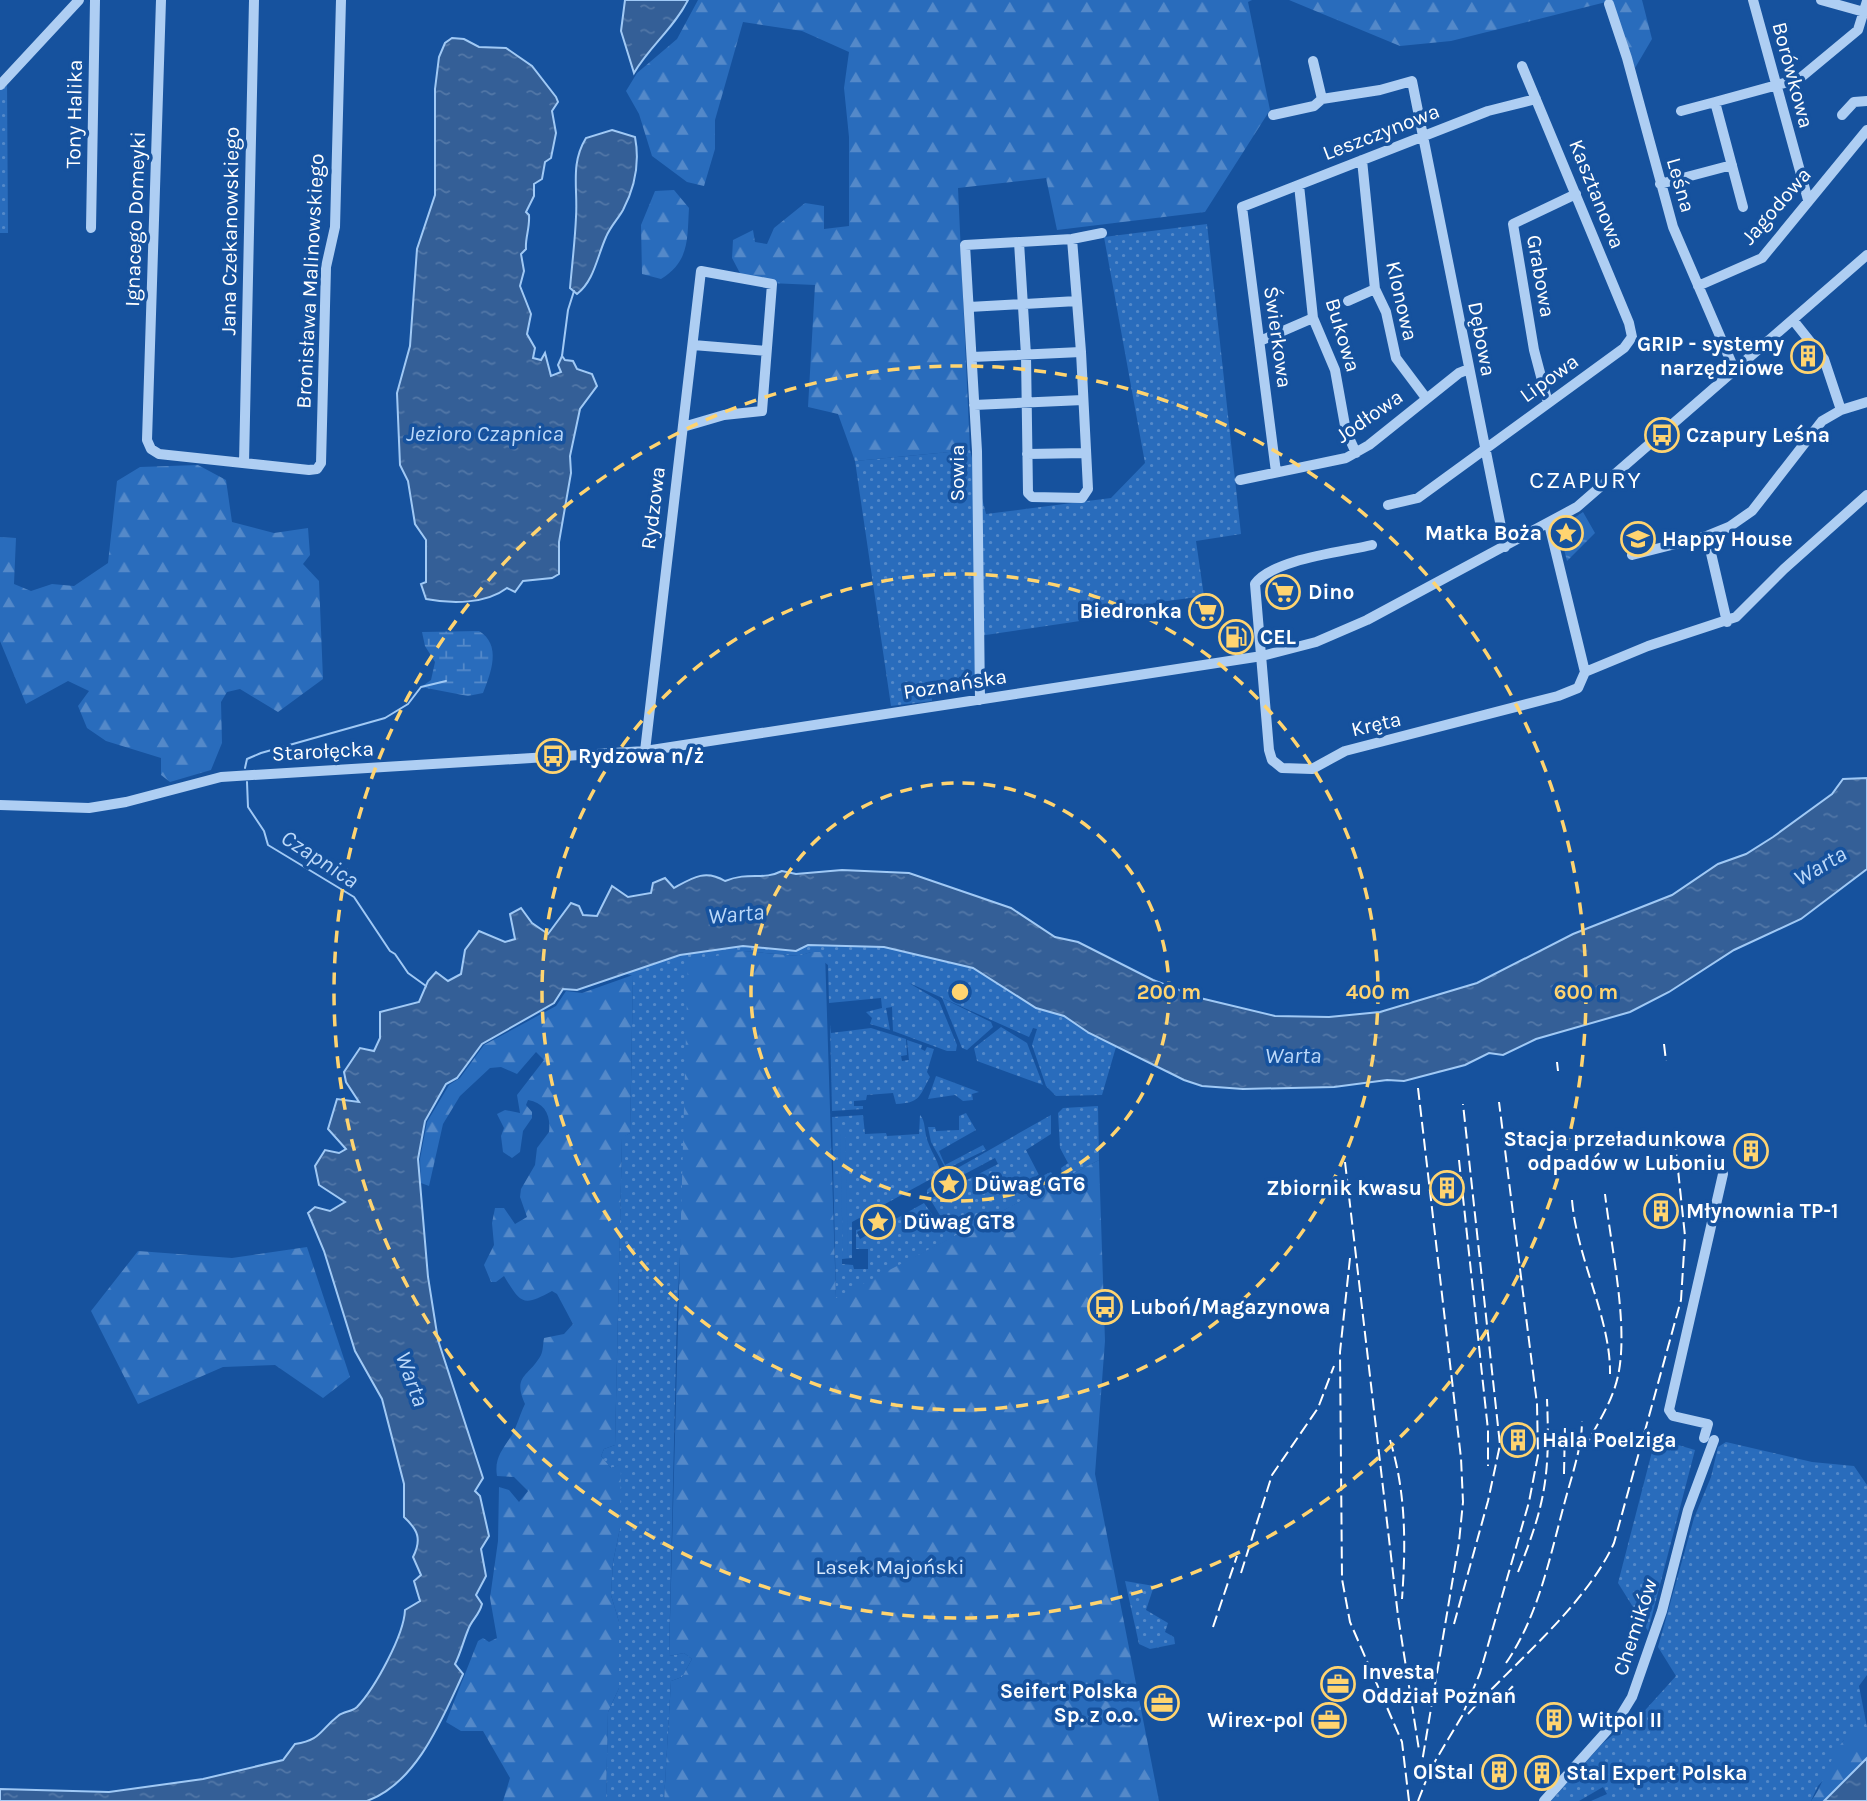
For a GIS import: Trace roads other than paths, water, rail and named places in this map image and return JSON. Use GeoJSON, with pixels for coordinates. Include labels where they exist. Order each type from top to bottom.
{"type":"FeatureCollection","features":[{"type":"Feature","properties":{"kind":"street"},"geometry":{"type":"LineString","coordinates":[[0,85],[79,0]]}},
{"type":"Feature","properties":{"kind":"street","name":"Tony Halika"},"geometry":{"type":"LineString","coordinates":[[91,228],[95,0]]}},
{"type":"Feature","properties":{"kind":"street","name":"Ignacego Domeyki"},"geometry":{"type":"LineString","coordinates":[[147,440],[161,0]]}},
{"type":"Feature","properties":{"kind":"street","name":"Jana Czekanowskiego"},"geometry":{"type":"LineString","coordinates":[[244,463],[254,0]]}},
{"type":"Feature","properties":{"kind":"street","name":"Bronisława Malinowskiego"},"geometry":{"type":"LineString","coordinates":[[147,440],[150,449],[159,454],[309,470],[317,468],[321,463],[326,267],[335,227],[341,0]]}},
{"type":"Feature","properties":{"kind":"street","name":"Borówkowa"},"geometry":{"type":"LineString","coordinates":[[1753,0],[1808,200]]}},
{"type":"Feature","properties":{"kind":"street"},"geometry":{"type":"LineString","coordinates":[[1681,111],[1799,79],[1858,30],[1865,7],[1821,0]]}},
{"type":"Feature","properties":{"kind":"street","name":"Leśna"},"geometry":{"type":"LineString","coordinates":[[1609,4],[1627,58],[1673,227],[1735,371]]}},
{"type":"Feature","properties":{"kind":"street"},"geometry":{"type":"LineString","coordinates":[[1273,115],[1314,106],[1321,99],[1313,61]]}},
{"type":"Feature","properties":{"kind":"street","name":"Kasztanowa"},"geometry":{"type":"LineString","coordinates":[[1522,66],[1629,323],[1632,337]]}},
{"type":"Feature","properties":{"kind":"street","name":"Dębowa"},"geometry":{"type":"LineString","coordinates":[[1321,99],[1380,90],[1412,81],[1506,547]]}},
{"type":"Feature","properties":{"kind":"street","name":"Leszczynowa"},"geometry":{"type":"LineString","coordinates":[[1242,207],[1423,139],[1489,111],[1536,99]]}},
{"type":"Feature","properties":{"kind":"street"},"geometry":{"type":"LineString","coordinates":[[1842,116],[1854,102],[1867,101]]}},
{"type":"Feature","properties":{"kind":"street"},"geometry":{"type":"LineString","coordinates":[[1715,102],[1743,207]]}},
{"type":"Feature","properties":{"kind":"street","name":"Jagodowa"},"geometry":{"type":"LineString","coordinates":[[1698,286],[1762,258],[1867,130]]}},
{"type":"Feature","properties":{"kind":"street","name":"Klonowa"},"geometry":{"type":"LineString","coordinates":[[1362,160],[1375,289],[1386,312],[1399,363],[1426,398]]}},
{"type":"Feature","properties":{"kind":"street"},"geometry":{"type":"LineString","coordinates":[[1660,184],[1732,165]]}},
{"type":"Feature","properties":{"kind":"street","name":"Bukowa"},"geometry":{"type":"LineString","coordinates":[[1299,185],[1313,318],[1335,370],[1346,431],[1356,453]]}},
{"type":"Feature","properties":{"kind":"street","name":"Grabowa"},"geometry":{"type":"LineString","coordinates":[[1548,402],[1534,350],[1513,224],[1576,194]]}},
{"type":"Feature","properties":{"kind":"street","name":"Świerkowa"},"geometry":{"type":"LineString","coordinates":[[1242,207],[1276,472]]}},
{"type":"Feature","properties":{"kind":"street"},"geometry":{"type":"LineString","coordinates":[[1072,239],[1088,489],[1082,498],[1032,497],[1028,493],[1026,355],[1019,242],[1072,239],[1102,233]]}},
{"type":"Feature","properties":{"kind":"street","name":"Sowia"},"geometry":{"type":"LineString","coordinates":[[980,700],[974,405],[965,246],[1019,242]]}},
{"type":"Feature","properties":{"kind":"street","name":"Poznańska"},"geometry":{"type":"LineString","coordinates":[[649,750],[1262,656],[1343,631],[1549,524],[1592,496],[1867,255]]}},
{"type":"Feature","properties":{"kind":"street","name":"Rydzowa"},"geometry":{"type":"LineString","coordinates":[[649,750],[706,272],[772,284],[766,351]]}},
{"type":"Feature","properties":{"kind":"street"},"geometry":{"type":"LineString","coordinates":[[1349,301],[1375,289]]}},
{"type":"Feature","properties":{"kind":"street"},"geometry":{"type":"LineString","coordinates":[[969,307],[1077,301]]}},
{"type":"Feature","properties":{"kind":"street"},"geometry":{"type":"LineString","coordinates":[[1260,341],[1313,318]]}},
{"type":"Feature","properties":{"kind":"street"},"geometry":{"type":"LineString","coordinates":[[1793,320],[1824,359],[1841,410]]}},
{"type":"Feature","properties":{"kind":"street","name":"Lipowa"},"geometry":{"type":"LineString","coordinates":[[1388,505],[1418,498],[1625,348],[1632,337]]}},
{"type":"Feature","properties":{"kind":"street"},"geometry":{"type":"LineString","coordinates":[[688,426],[724,415],[762,411],[766,351],[698,346]]}},
{"type":"Feature","properties":{"kind":"street"},"geometry":{"type":"LineString","coordinates":[[972,357],[1081,352]]}},
{"type":"Feature","properties":{"kind":"street","name":"Jodłowa"},"geometry":{"type":"LineString","coordinates":[[1240,480],[1346,458],[1459,373],[1469,369]]}},
{"type":"Feature","properties":{"kind":"street"},"geometry":{"type":"LineString","coordinates":[[974,405],[1083,400]]}},
{"type":"Feature","properties":{"kind":"street"},"geometry":{"type":"LineString","coordinates":[[1632,555],[1707,536],[1729,527],[1752,511],[1817,425],[1841,410],[1867,402]]}},
{"type":"Feature","properties":{"kind":"street"},"geometry":{"type":"LineString","coordinates":[[1027,454],[1086,453]]}},
{"type":"Feature","properties":{"kind":"street"},"geometry":{"type":"LineString","coordinates":[[1707,536],[1727,622],[1744,611],[1784,569],[1867,495]]}},
{"type":"Feature","properties":{"kind":"street"},"geometry":{"type":"LineString","coordinates":[[1549,524],[1585,672]]}},
{"type":"Feature","properties":{"kind":"street"},"geometry":{"type":"LineString","coordinates":[[1262,656],[1255,590],[1258,579],[1307,559],[1372,545]]}},
{"type":"Feature","properties":{"kind":"street","name":"Kręta"},"geometry":{"type":"LineString","coordinates":[[1262,656],[1270,755],[1282,768],[1300,771],[1316,768],[1345,751],[1568,693],[1581,685],[1585,672],[1648,646],[1727,622]]}},
{"type":"Feature","properties":{"kind":"street","name":"Starołęcka"},"geometry":{"type":"LineString","coordinates":[[0,805],[89,808],[126,802],[221,777],[649,750]]}},
{"type":"Feature","properties":{"kind":"street","name":"Chemików"},"geometry":{"type":"LineString","coordinates":[[1544,1801],[1621,1714],[1632,1697],[1662,1611],[1709,1439],[1708,1424],[1672,1416],[1668,1410],[1723,1174]]}},
{"type":"Feature","properties":{"kind":"water"},"geometry":{"type":"Polygon","coordinates":[[[625,0],[688,0],[634,73],[621,31],[625,0]]]}},
{"type":"Feature","properties":{"kind":"water","name":"Jezioro Czapnica"},"geometry":{"type":"Polygon","coordinates":[[[452,38],[464,39],[479,47],[506,48],[532,66],[556,97],[558,102],[552,111],[556,133],[551,158],[545,162],[542,179],[534,184],[534,196],[526,212],[529,215],[529,224],[526,249],[521,254],[524,271],[520,286],[531,314],[527,334],[535,348],[533,358],[541,360],[545,353],[551,376],[561,372],[558,365],[562,356],[565,360],[573,361],[577,369],[592,374],[597,386],[580,409],[570,456],[571,473],[559,542],[559,574],[552,578],[523,581],[515,592],[507,588],[479,600],[458,602],[426,599],[421,584],[426,582],[426,540],[415,524],[408,481],[400,465],[397,393],[410,346],[417,249],[435,195],[435,89],[439,57],[445,43],[452,38]]]}},
{"type":"Feature","properties":{"kind":"water"},"geometry":{"type":"Polygon","coordinates":[[[612,130],[635,137],[635,175],[627,201],[608,233],[591,276],[577,294],[570,288],[576,226],[578,157],[586,138],[612,130]]]}},
{"type":"Feature","properties":{"kind":"water","name":"Warta"},"geometry":{"type":"Polygon","coordinates":[[[1867,778],[1867,869],[1801,919],[1734,950],[1669,992],[1630,1012],[1536,1039],[1503,1055],[1489,1053],[1465,1065],[1404,1081],[1387,1080],[1334,1087],[1243,1089],[1202,1086],[1184,1080],[1089,1033],[1064,1016],[1036,1008],[973,968],[884,947],[808,945],[796,951],[743,946],[680,955],[577,990],[563,989],[554,1003],[482,1044],[457,1078],[446,1084],[425,1121],[418,1159],[428,1277],[438,1340],[483,1478],[475,1491],[480,1496],[489,1536],[481,1549],[486,1576],[476,1595],[482,1604],[469,1627],[455,1664],[463,1674],[426,1748],[400,1780],[367,1801],[0,1801],[0,1789],[109,1792],[203,1779],[283,1760],[295,1744],[315,1737],[338,1716],[357,1707],[380,1675],[400,1633],[405,1610],[420,1601],[414,1581],[421,1575],[413,1557],[418,1540],[413,1526],[404,1517],[404,1484],[382,1399],[355,1351],[324,1251],[308,1213],[315,1207],[330,1211],[345,1202],[319,1185],[315,1166],[325,1150],[339,1153],[346,1149],[328,1129],[337,1099],[359,1102],[346,1082],[344,1072],[360,1048],[374,1051],[380,1038],[380,1012],[419,1002],[428,981],[436,972],[448,981],[461,974],[465,950],[479,931],[505,942],[515,939],[510,914],[521,908],[532,923],[548,934],[571,903],[579,906],[583,915],[597,916],[612,886],[628,897],[651,893],[653,883],[665,878],[674,888],[705,875],[725,881],[782,871],[796,874],[842,870],[909,873],[1011,908],[1055,937],[1078,942],[1153,980],[1200,998],[1275,1016],[1329,1017],[1380,1012],[1477,983],[1573,934],[1672,895],[1718,864],[1746,854],[1773,837],[1832,794],[1843,779],[1867,778]]]}},
{"type":"Feature","properties":{"kind":"water"},"geometry":{"type":"Polygon","coordinates":[[[1867,1758],[1867,1801],[1824,1801],[1867,1758]]]}},
{"type":"Feature","properties":{"kind":"waterway"},"geometry":{"type":"LineString","coordinates":[[562,356],[568,310],[574,291]]}},
{"type":"Feature","properties":{"kind":"waterway","name":"Czapnica"},"geometry":{"type":"LineString","coordinates":[[245,768],[247,759],[261,753],[385,718],[408,704],[421,687],[446,681]]}},
{"type":"Feature","properties":{"kind":"waterway","name":"Czapnica"},"geometry":{"type":"LineString","coordinates":[[247,782],[248,807],[264,831],[268,845],[354,897],[390,951],[408,973],[426,986]]}},
{"type":"Feature","properties":{"kind":"railway"},"geometry":{"type":"LineString","coordinates":[[1664,1044],[1666,1061]]}},
{"type":"Feature","properties":{"kind":"railway"},"geometry":{"type":"LineString","coordinates":[[1557,1062],[1558,1071]]}},
{"type":"Feature","properties":{"kind":"railway"},"geometry":{"type":"LineString","coordinates":[[1418,1088],[1461,1458],[1463,1502],[1459,1542],[1419,1780]]}},
{"type":"Feature","properties":{"kind":"railway"},"geometry":{"type":"LineString","coordinates":[[1418,1801],[1431,1768],[1462,1716],[1480,1673],[1529,1502],[1538,1455],[1537,1404],[1499,1102]]}},
{"type":"Feature","properties":{"kind":"railway"},"geometry":{"type":"LineString","coordinates":[[1454,1624],[1488,1501],[1500,1445],[1463,1104]]}},
{"type":"Feature","properties":{"kind":"railway"},"geometry":{"type":"LineString","coordinates":[[1468,1714],[1568,1611],[1602,1566],[1614,1543],[1681,1300],[1685,1236],[1674,1132]]}},
{"type":"Feature","properties":{"kind":"railway"},"geometry":{"type":"LineString","coordinates":[[1459,1160],[1488,1430],[1488,1466]]}},
{"type":"Feature","properties":{"kind":"railway"},"geometry":{"type":"LineString","coordinates":[[1345,1162],[1398,1616],[1419,1750]]}},
{"type":"Feature","properties":{"kind":"railway"},"geometry":{"type":"LineString","coordinates":[[1584,1449],[1612,1396],[1621,1356],[1618,1286],[1605,1194]]}},
{"type":"Feature","properties":{"kind":"railway"},"geometry":{"type":"LineString","coordinates":[[1572,1200],[1580,1244],[1605,1332],[1610,1374]]}},
{"type":"Feature","properties":{"kind":"railway"},"geometry":{"type":"LineString","coordinates":[[1350,1258],[1340,1352],[1342,1579],[1350,1622],[1402,1742],[1409,1801]]}},
{"type":"Feature","properties":{"kind":"railway"},"geometry":{"type":"LineString","coordinates":[[1241,1573],[1272,1475],[1318,1408],[1334,1366]]}},
{"type":"Feature","properties":{"kind":"railway"},"geometry":{"type":"LineString","coordinates":[[1518,1572],[1535,1526],[1544,1488],[1548,1448],[1547,1399]]}},
{"type":"Feature","properties":{"kind":"railway"},"geometry":{"type":"LineString","coordinates":[[1506,1663],[1527,1625],[1542,1585],[1576,1461],[1582,1421]]}},
{"type":"Feature","properties":{"kind":"railway"},"geometry":{"type":"LineString","coordinates":[[1564,1474],[1565,1423]]}},
{"type":"Feature","properties":{"kind":"railway"},"geometry":{"type":"LineString","coordinates":[[1390,1440],[1404,1518],[1402,1599]]}},
{"type":"Feature","properties":{"kind":"railway"},"geometry":{"type":"LineString","coordinates":[[1213,1627],[1237,1556]]}},
{"type":"Feature","properties":{"kind":"place","name":"GRIP - systemy narzędziowe"},"geometry":{"type":"Point","coordinates":[1808,356]}},
{"type":"Feature","properties":{"kind":"place","name":"Czapury Leśna"},"geometry":{"type":"Point","coordinates":[1662,435]}},
{"type":"Feature","properties":{"kind":"place","name":"Matka Boża"},"geometry":{"type":"Point","coordinates":[1566,533]}},
{"type":"Feature","properties":{"kind":"place","name":"Happy House"},"geometry":{"type":"Point","coordinates":[1638,539]}},
{"type":"Feature","properties":{"kind":"place","name":"Dino"},"geometry":{"type":"Point","coordinates":[1283,592]}},
{"type":"Feature","properties":{"kind":"place","name":"Biedronka"},"geometry":{"type":"Point","coordinates":[1206,611]}},
{"type":"Feature","properties":{"kind":"place","name":"CEL"},"geometry":{"type":"Point","coordinates":[1236,637]}},
{"type":"Feature","properties":{"kind":"place","name":"Rydzowa n/ż"},"geometry":{"type":"Point","coordinates":[553,756]}},
{"type":"Feature","properties":{"kind":"place","name":"Stacja przeładunkowa odpadów w Luboniu"},"geometry":{"type":"Point","coordinates":[1751,1151]}},
{"type":"Feature","properties":{"kind":"place","name":"Düwag GT6"},"geometry":{"type":"Point","coordinates":[949,1184]}},
{"type":"Feature","properties":{"kind":"place","name":"Zbiornik kwasu"},"geometry":{"type":"Point","coordinates":[1447,1188]}},
{"type":"Feature","properties":{"kind":"place","name":"Młynownia TP-1"},"geometry":{"type":"Point","coordinates":[1661,1211]}},
{"type":"Feature","properties":{"kind":"place","name":"Düwag GT8"},"geometry":{"type":"Point","coordinates":[878,1222]}},
{"type":"Feature","properties":{"kind":"place","name":"Luboń/Magazynowa"},"geometry":{"type":"Point","coordinates":[1105,1307]}},
{"type":"Feature","properties":{"kind":"place","name":"Hala Poelziga"},"geometry":{"type":"Point","coordinates":[1518,1440]}},
{"type":"Feature","properties":{"kind":"place","name":"Investa Oddział Poznań"},"geometry":{"type":"Point","coordinates":[1338,1684]}},
{"type":"Feature","properties":{"kind":"place","name":"Seifert Polska Sp. z o.o."},"geometry":{"type":"Point","coordinates":[1162,1703]}},
{"type":"Feature","properties":{"kind":"place","name":"Wirex-pol"},"geometry":{"type":"Point","coordinates":[1329,1720]}},
{"type":"Feature","properties":{"kind":"place","name":"Witpol II"},"geometry":{"type":"Point","coordinates":[1554,1720]}},
{"type":"Feature","properties":{"kind":"place","name":"OlStal"},"geometry":{"type":"Point","coordinates":[1499,1772]}},
{"type":"Feature","properties":{"kind":"place","name":"Stal Expert Polska"},"geometry":{"type":"Point","coordinates":[1542,1773]}},
{"type":"Feature","properties":{"kind":"district","name":"CZAPURY"},"geometry":{"type":"Point","coordinates":[1586,480]}},
{"type":"Feature","properties":{"kind":"park label","name":"Lasek Majoński"},"geometry":{"type":"Point","coordinates":[890,1567]}}]}
